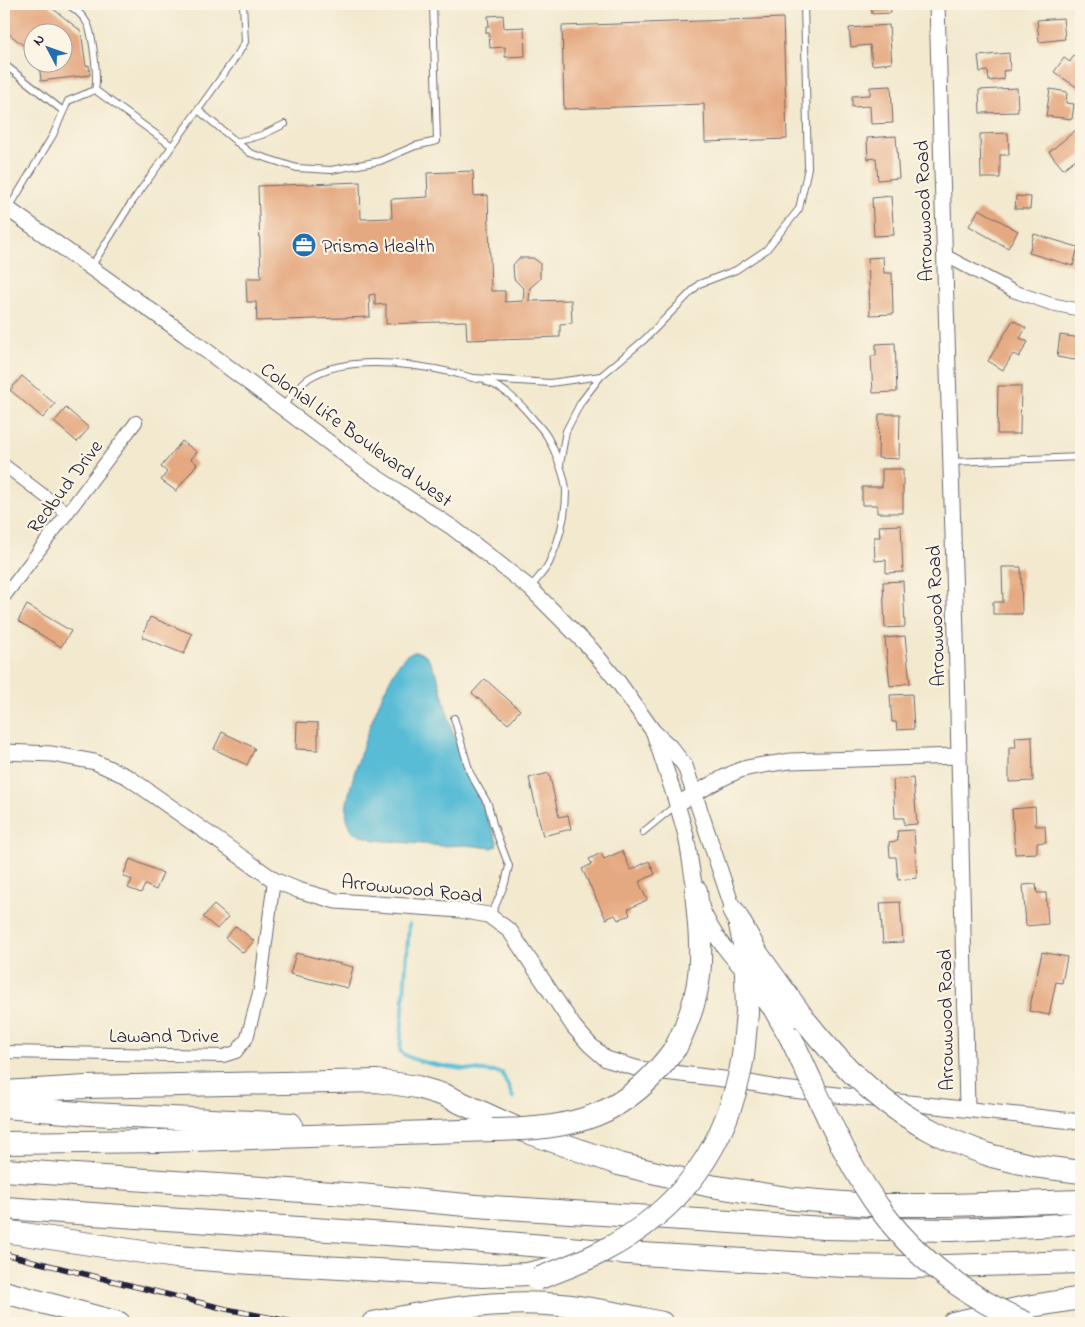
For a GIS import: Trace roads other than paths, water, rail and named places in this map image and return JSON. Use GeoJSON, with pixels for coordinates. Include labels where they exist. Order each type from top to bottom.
{"type":"FeatureCollection","features":[{"type":"Feature","properties":{"kind":"highway"},"geometry":{"type":"LineString","coordinates":[[4,1144],[160,1142],[530,1130],[555,1127],[599,1115],[639,1090],[653,1076],[676,1047],[686,1027],[694,1007],[701,963],[696,892]]}},
{"type":"Feature","properties":{"kind":"highway"},"geometry":{"type":"LineString","coordinates":[[734,912],[758,955],[824,1044],[853,1075],[893,1107],[935,1133],[992,1156],[1034,1166],[1081,1172]]}},
{"type":"Feature","properties":{"kind":"highway"},"geometry":{"type":"LineString","coordinates":[[746,974],[774,1008],[791,1038],[848,1156],[870,1195],[894,1227],[927,1260],[961,1287],[994,1308],[1026,1323]]}},
{"type":"Feature","properties":{"kind":"highway"},"geometry":{"type":"LineString","coordinates":[[373,1323],[459,1304],[579,1262],[615,1244],[649,1222],[678,1195],[694,1177],[718,1138],[734,1099],[743,1056],[746,974]]}},
{"type":"Feature","properties":{"kind":"highway"},"geometry":{"type":"LineString","coordinates":[[4,1092],[86,1087],[384,1081],[417,1087],[444,1095],[516,1128],[620,1164],[712,1186],[794,1199],[869,1204],[950,1206],[1081,1201]]}},
{"type":"Feature","properties":{"kind":"highway"},"geometry":{"type":"LineString","coordinates":[[4,1107],[91,1114],[449,1132]]}},
{"type":"Feature","properties":{"kind":"highway"},"geometry":{"type":"LineString","coordinates":[[4,1170],[350,1194],[476,1206],[824,1228],[952,1230],[1060,1225],[1081,1222]]}},
{"type":"Feature","properties":{"kind":"highway"},"geometry":{"type":"LineString","coordinates":[[4,1208],[446,1238],[641,1254],[844,1266],[1081,1262]]}},
{"type":"Feature","properties":{"kind":"highway"},"geometry":{"type":"LineString","coordinates":[[4,1231],[176,1257],[482,1276],[528,1274],[579,1262]]}},
{"type":"Feature","properties":{"kind":"highway"},"geometry":{"type":"LineString","coordinates":[[4,1292],[119,1323]]}},
{"type":"Feature","properties":{"kind":"highway"},"geometry":{"type":"LineString","coordinates":[[954,1323],[1026,1307],[1081,1298]]}},
{"type":"Feature","properties":{"kind":"highway"},"geometry":{"type":"LineString","coordinates":[[459,1304],[559,1304],[662,1323]]}},
{"type":"Feature","properties":{"kind":"street","name":"Arrowwood Road"},"geometry":{"type":"LineString","coordinates":[[4,752],[52,754],[95,762],[128,777],[274,880],[298,890],[336,901],[460,910],[490,917],[510,931],[574,1027],[590,1046],[606,1059],[639,1069],[740,1081],[784,1089],[967,1108],[959,756],[937,4]]}},
{"type":"Feature","properties":{"kind":"street","name":"Colonial Life Boulevard West"},"geometry":{"type":"LineString","coordinates":[[6,207],[283,406],[367,470],[453,528],[530,588],[590,649],[619,683],[653,731],[685,766],[696,794],[734,912],[746,974]]}},
{"type":"Feature","properties":{"kind":"street"},"geometry":{"type":"LineString","coordinates":[[944,255],[1013,291],[1051,304],[1081,310]]}},
{"type":"Feature","properties":{"kind":"street","name":"Redbud Drive"},"geometry":{"type":"LineString","coordinates":[[4,597],[136,422]]}},
{"type":"Feature","properties":{"kind":"street"},"geometry":{"type":"LineString","coordinates":[[4,465],[67,513]]}},
{"type":"Feature","properties":{"kind":"street","name":"Colonial Life Boulevard West"},"geometry":{"type":"LineString","coordinates":[[653,731],[677,804],[691,860],[696,892],[707,923],[717,939],[746,974]]}},
{"type":"Feature","properties":{"kind":"street"},"geometry":{"type":"LineString","coordinates":[[677,804],[743,769],[782,763],[959,756]]}},
{"type":"Feature","properties":{"kind":"street","name":"Lawand Drive"},"geometry":{"type":"LineString","coordinates":[[4,1052],[223,1056],[236,1052],[247,1038],[260,989],[274,880]]}},
{"type":"Feature","properties":{"kind":"street"},"geometry":{"type":"LineString","coordinates":[[967,1108],[1081,1122]]}},
{"type":"Feature","properties":{"kind":"lane"},"geometry":{"type":"LineString","coordinates":[[67,4],[80,14],[88,24],[97,70],[95,90]]}},
{"type":"Feature","properties":{"kind":"lane"},"geometry":{"type":"LineString","coordinates":[[90,267],[130,205],[245,42],[243,4]]}},
{"type":"Feature","properties":{"kind":"lane"},"geometry":{"type":"LineString","coordinates":[[198,110],[250,153],[297,168],[331,170],[380,161],[415,146],[437,141],[433,4]]}},
{"type":"Feature","properties":{"kind":"lane"},"geometry":{"type":"LineString","coordinates":[[559,465],[566,431],[580,402],[601,376],[645,339],[699,284],[736,270],[766,250],[799,209],[808,168],[804,4]]}},
{"type":"Feature","properties":{"kind":"lane"},"geometry":{"type":"LineString","coordinates":[[4,64],[63,111]]}},
{"type":"Feature","properties":{"kind":"lane"},"geometry":{"type":"LineString","coordinates":[[6,207],[52,135],[68,101],[95,90]]}},
{"type":"Feature","properties":{"kind":"lane"},"geometry":{"type":"LineString","coordinates":[[95,90],[172,146]]}},
{"type":"Feature","properties":{"kind":"lane"},"geometry":{"type":"LineString","coordinates":[[236,142],[262,135],[285,124]]}},
{"type":"Feature","properties":{"kind":"lane"},"geometry":{"type":"LineString","coordinates":[[283,406],[308,379],[324,371],[347,365],[379,363],[411,365],[473,378],[493,384],[512,397],[530,414],[548,438],[559,465],[566,491],[558,540],[548,564],[530,588]]}},
{"type":"Feature","properties":{"kind":"lane"},"geometry":{"type":"LineString","coordinates":[[473,378],[550,383],[601,376]]}},
{"type":"Feature","properties":{"kind":"lane"},"geometry":{"type":"LineString","coordinates":[[951,462],[1081,457]]}},
{"type":"Feature","properties":{"kind":"lane"},"geometry":{"type":"LineString","coordinates":[[454,718],[470,773],[488,804],[493,824],[509,866],[505,883],[490,917]]}},
{"type":"Feature","properties":{"kind":"lane"},"geometry":{"type":"LineString","coordinates":[[643,832],[677,804]]}},
{"type":"Feature","properties":{"kind":"water"},"geometry":{"type":"Polygon","coordinates":[[[418,652],[426,655],[437,675],[453,734],[497,841],[496,846],[492,848],[375,840],[354,833],[349,823],[346,808],[355,771],[371,722],[391,677],[401,661],[410,653],[418,652]]]}},
{"type":"Feature","properties":{"kind":"waterway"},"geometry":{"type":"LineString","coordinates":[[409,924],[400,1051],[419,1061],[502,1073],[513,1098]]}},
{"type":"Feature","properties":{"kind":"railway"},"geometry":{"type":"LineString","coordinates":[[4,1254],[226,1309],[298,1323]]}},
{"type":"Feature","properties":{"kind":"place","name":"Prisma Health"},"geometry":{"type":"Point","coordinates":[304,245]}}]}
